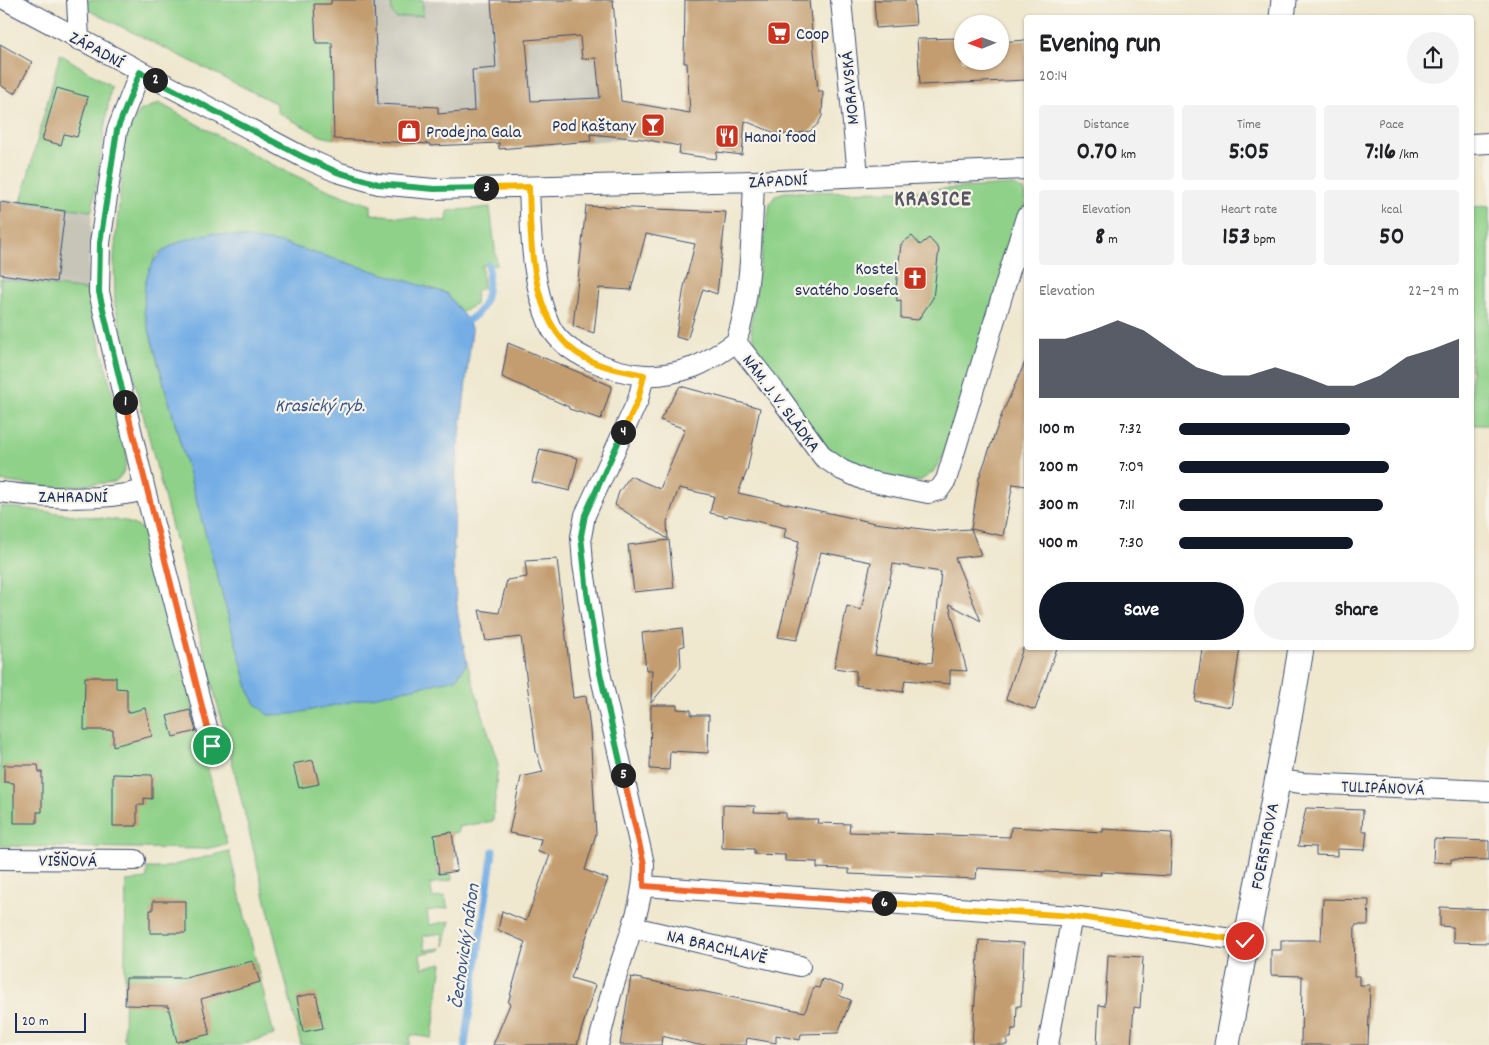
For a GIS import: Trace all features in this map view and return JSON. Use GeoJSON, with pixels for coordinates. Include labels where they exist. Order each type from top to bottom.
{"type":"FeatureCollection","features":[{"type":"Feature","properties":{"kind":"street","name":"ZÁPADNÍ"},"geometry":{"type":"LineString","coordinates":[[6,0],[301,156],[337,172],[378,184],[434,189],[529,187],[754,181],[1024,169]]}},
{"type":"Feature","properties":{"kind":"street"},"geometry":{"type":"LineString","coordinates":[[77,0],[79,40]]}},
{"type":"Feature","properties":{"kind":"street","name":"MORAVSKÁ"},"geometry":{"type":"LineString","coordinates":[[841,0],[858,176]]}},
{"type":"Feature","properties":{"kind":"street"},"geometry":{"type":"LineString","coordinates":[[1282,15],[1284,0]]}},
{"type":"Feature","properties":{"kind":"street"},"geometry":{"type":"LineString","coordinates":[[140,72],[117,130],[100,243],[99,292],[145,490],[212,746]]}},
{"type":"Feature","properties":{"kind":"street"},"geometry":{"type":"LineString","coordinates":[[1474,144],[1489,143]]}},
{"type":"Feature","properties":{"kind":"street","name":"NÁM. J. V. SLÁDKA"},"geometry":{"type":"LineString","coordinates":[[754,181],[746,286],[741,328],[736,342],[779,396],[823,457],[842,470],[864,480],[928,493],[939,490],[946,480],[1024,224]]}},
{"type":"Feature","properties":{"kind":"street"},"geometry":{"type":"LineString","coordinates":[[529,187],[532,248],[543,306],[551,328],[567,346],[584,358],[605,366],[644,375],[662,374],[692,368],[711,360],[736,342]]}},
{"type":"Feature","properties":{"kind":"street"},"geometry":{"type":"LineString","coordinates":[[598,1045],[614,981],[639,910],[644,886],[644,864],[600,673],[584,574],[581,536],[585,515],[638,400],[644,375]]}},
{"type":"Feature","properties":{"kind":"street","name":"ZAHRADNÍ"},"geometry":{"type":"LineString","coordinates":[[0,492],[81,498],[119,496],[145,490]]}},
{"type":"Feature","properties":{"kind":"street","name":"FOERSTROVA"},"geometry":{"type":"LineString","coordinates":[[1227,1045],[1245,941],[1278,780],[1301,650]]}},
{"type":"Feature","properties":{"kind":"street","name":"TULIPÁNOVÁ"},"geometry":{"type":"LineString","coordinates":[[1278,780],[1302,783],[1489,791]]}},
{"type":"Feature","properties":{"kind":"street","name":"VIŠŇOVÁ"},"geometry":{"type":"LineString","coordinates":[[0,859],[135,860]]}},
{"type":"Feature","properties":{"kind":"street"},"geometry":{"type":"LineString","coordinates":[[644,886],[1072,916],[1245,941]]}},
{"type":"Feature","properties":{"kind":"street"},"geometry":{"type":"LineString","coordinates":[[1048,1045],[1072,916]]}},
{"type":"Feature","properties":{"kind":"street","name":"NA BRACHLAVĚ"},"geometry":{"type":"LineString","coordinates":[[633,926],[800,966]]}},
{"type":"Feature","properties":{"kind":"shaded area"},"geometry":{"type":"Polygon","coordinates":[[[331,0],[613,0],[625,139],[499,149],[498,143],[430,146],[430,144],[333,81],[331,0]]]}},
{"type":"Feature","properties":{"kind":"shaded area"},"geometry":{"type":"Polygon","coordinates":[[[0,199],[92,211],[87,290],[0,279],[0,199]]]}},
{"type":"Feature","properties":{"kind":"green space"},"geometry":{"type":"Polygon","coordinates":[[[87,0],[331,0],[334,139],[321,136],[277,112],[277,104],[88,10],[87,0]]]}},
{"type":"Feature","properties":{"kind":"green space"},"geometry":{"type":"Polygon","coordinates":[[[391,0],[423,0],[423,15],[396,18],[392,13],[391,0]]]}},
{"type":"Feature","properties":{"kind":"green space"},"geometry":{"type":"Polygon","coordinates":[[[60,54],[111,86],[92,211],[21,202],[60,54]]]}},
{"type":"Feature","properties":{"kind":"green space"},"geometry":{"type":"Polygon","coordinates":[[[159,103],[289,173],[343,196],[371,205],[371,214],[447,221],[448,211],[490,207],[497,265],[482,265],[483,288],[476,291],[475,305],[461,312],[446,293],[282,243],[212,233],[174,244],[156,255],[146,280],[144,312],[249,691],[256,704],[456,679],[467,663],[498,764],[493,821],[458,827],[459,832],[435,836],[438,853],[455,849],[456,858],[435,861],[438,875],[451,873],[452,880],[430,884],[433,898],[445,896],[448,908],[427,911],[429,925],[450,921],[444,946],[443,933],[423,936],[425,950],[441,948],[441,950],[420,954],[422,968],[442,963],[432,1038],[411,1035],[409,1045],[301,1045],[231,757],[115,305],[114,257],[126,132],[140,111],[159,103]]]}},
{"type":"Feature","properties":{"kind":"green space"},"geometry":{"type":"Polygon","coordinates":[[[1013,185],[1024,191],[1024,212],[943,457],[932,473],[920,481],[866,474],[832,451],[822,442],[757,355],[751,329],[770,203],[776,195],[785,192],[909,191],[1013,185]]]}},
{"type":"Feature","properties":{"kind":"green space"},"geometry":{"type":"Polygon","coordinates":[[[1489,206],[1489,425],[1474,425],[1474,207],[1489,206]]]}},
{"type":"Feature","properties":{"kind":"green space"},"geometry":{"type":"Polygon","coordinates":[[[0,279],[87,290],[126,450],[125,468],[114,482],[54,488],[0,481],[0,279]]]}},
{"type":"Feature","properties":{"kind":"green space"},"geometry":{"type":"Polygon","coordinates":[[[0,506],[125,521],[148,531],[227,844],[206,849],[0,846],[0,506]]]}},
{"type":"Feature","properties":{"kind":"green space"},"geometry":{"type":"Polygon","coordinates":[[[229,851],[274,1035],[238,1045],[128,1045],[124,1038],[126,881],[147,879],[147,868],[162,868],[229,851]]]}},
{"type":"Feature","properties":{"kind":"water","name":"Krasický ryb."},"geometry":{"type":"Polygon","coordinates":[[[212,233],[282,243],[446,293],[468,321],[472,330],[456,469],[453,567],[458,616],[467,663],[456,679],[293,714],[268,715],[256,704],[249,691],[144,311],[145,284],[150,268],[156,259],[171,246],[191,238],[212,233]]]}},
{"type":"Feature","properties":{"kind":"building"},"geometry":{"type":"Polygon","coordinates":[[[331,0],[374,0],[378,104],[438,107],[438,114],[474,111],[472,70],[496,68],[491,0],[613,0],[621,101],[690,113],[687,63],[684,63],[685,0],[809,0],[818,91],[823,91],[822,116],[818,124],[810,131],[790,135],[775,133],[745,121],[742,155],[717,152],[716,159],[679,154],[680,146],[643,139],[590,134],[591,141],[499,149],[499,143],[430,146],[430,144],[334,139],[332,43],[316,43],[314,4],[331,4],[331,0]],[[580,36],[526,40],[531,101],[600,98],[596,58],[582,59],[580,36]]]}},
{"type":"Feature","properties":{"kind":"building"},"geometry":{"type":"Polygon","coordinates":[[[874,0],[914,0],[916,25],[876,28],[874,0]]]}},
{"type":"Feature","properties":{"kind":"building"},"geometry":{"type":"Polygon","coordinates":[[[954,38],[954,70],[1009,70],[1009,41],[1024,40],[1024,80],[920,85],[917,39],[954,38]]]}},
{"type":"Feature","properties":{"kind":"building"},"geometry":{"type":"Polygon","coordinates":[[[0,44],[32,62],[15,94],[0,85],[0,44]]]}},
{"type":"Feature","properties":{"kind":"building"},"geometry":{"type":"Polygon","coordinates":[[[57,88],[88,97],[77,137],[64,134],[61,145],[42,140],[57,88]]]}},
{"type":"Feature","properties":{"kind":"building"},"geometry":{"type":"Polygon","coordinates":[[[0,202],[65,211],[56,282],[0,274],[0,202]]]}},
{"type":"Feature","properties":{"kind":"building"},"geometry":{"type":"Polygon","coordinates":[[[586,206],[726,212],[717,294],[703,289],[687,340],[676,337],[684,287],[695,244],[646,234],[631,290],[599,288],[594,333],[573,326],[586,206]]]}},
{"type":"Feature","properties":{"kind":"building","name":"Kostel svatého Josefa"},"geometry":{"type":"Polygon","coordinates":[[[912,236],[920,245],[929,238],[939,249],[933,298],[918,320],[901,318],[901,300],[897,301],[896,288],[901,244],[912,236]]]}},
{"type":"Feature","properties":{"kind":"building"},"geometry":{"type":"Polygon","coordinates":[[[508,343],[612,386],[601,419],[569,409],[569,407],[502,377],[508,343]]]}},
{"type":"Feature","properties":{"kind":"building"},"geometry":{"type":"Polygon","coordinates":[[[1024,364],[1024,486],[1013,484],[1003,536],[971,529],[979,478],[1002,414],[1024,364]]]}},
{"type":"Feature","properties":{"kind":"building"},"geometry":{"type":"Polygon","coordinates":[[[680,386],[760,408],[747,471],[738,493],[875,523],[938,531],[971,529],[981,555],[955,558],[981,621],[949,604],[967,671],[950,670],[950,684],[905,680],[903,692],[856,685],[856,671],[834,668],[847,606],[861,610],[871,562],[821,552],[797,640],[778,637],[799,541],[784,537],[786,528],[729,515],[727,517],[710,513],[714,496],[679,488],[667,522],[668,539],[615,505],[619,492],[630,476],[660,489],[685,429],[660,420],[680,386]],[[893,564],[875,655],[932,663],[941,572],[893,564]]]}},
{"type":"Feature","properties":{"kind":"building"},"geometry":{"type":"Polygon","coordinates":[[[540,449],[578,458],[570,491],[532,482],[540,449]]]}},
{"type":"Feature","properties":{"kind":"building"},"geometry":{"type":"Polygon","coordinates":[[[669,540],[674,588],[634,592],[628,545],[669,540]]]}},
{"type":"Feature","properties":{"kind":"building"},"geometry":{"type":"Polygon","coordinates":[[[557,559],[573,698],[586,696],[590,730],[596,834],[585,870],[608,879],[571,978],[595,985],[577,1045],[493,1045],[510,1004],[508,1003],[525,942],[498,930],[502,911],[526,921],[550,855],[538,852],[541,839],[509,833],[521,777],[543,772],[536,751],[521,637],[486,641],[479,610],[499,613],[507,580],[527,577],[525,561],[557,559]]]}},
{"type":"Feature","properties":{"kind":"building"},"geometry":{"type":"Polygon","coordinates":[[[682,628],[684,646],[680,647],[681,667],[651,703],[652,670],[646,670],[642,633],[682,628]]]}},
{"type":"Feature","properties":{"kind":"building"},"geometry":{"type":"Polygon","coordinates":[[[1023,648],[1024,650],[1056,650],[1035,710],[1006,699],[1023,648]]]}},
{"type":"Feature","properties":{"kind":"building"},"geometry":{"type":"Polygon","coordinates":[[[1202,650],[1240,650],[1231,707],[1195,701],[1202,650]]]}},
{"type":"Feature","properties":{"kind":"building"},"geometry":{"type":"Polygon","coordinates":[[[85,677],[116,677],[116,688],[127,689],[127,713],[145,708],[152,736],[113,746],[113,730],[84,730],[85,677]]]}},
{"type":"Feature","properties":{"kind":"building"},"geometry":{"type":"Polygon","coordinates":[[[651,705],[677,705],[677,709],[691,710],[691,715],[709,715],[708,753],[670,751],[669,770],[650,769],[651,705]]]}},
{"type":"Feature","properties":{"kind":"building"},"geometry":{"type":"Polygon","coordinates":[[[190,710],[196,731],[173,737],[167,716],[190,710]]]}},
{"type":"Feature","properties":{"kind":"building"},"geometry":{"type":"Polygon","coordinates":[[[313,760],[319,784],[299,788],[293,764],[313,760]]]}},
{"type":"Feature","properties":{"kind":"building"},"geometry":{"type":"Polygon","coordinates":[[[4,765],[38,765],[39,772],[42,772],[42,812],[37,812],[37,823],[14,823],[14,783],[4,782],[4,765]]]}},
{"type":"Feature","properties":{"kind":"building"},"geometry":{"type":"Polygon","coordinates":[[[113,774],[152,775],[152,799],[144,798],[144,805],[137,805],[137,826],[113,826],[113,774]]]}},
{"type":"Feature","properties":{"kind":"building"},"geometry":{"type":"Polygon","coordinates":[[[723,805],[755,806],[754,812],[786,813],[786,819],[818,819],[817,823],[850,824],[849,832],[1010,837],[1011,827],[1103,832],[1103,829],[1172,833],[1170,876],[1100,872],[1101,875],[977,868],[976,879],[849,874],[849,869],[817,868],[817,862],[785,861],[785,855],[754,854],[754,849],[722,848],[723,805]]]}},
{"type":"Feature","properties":{"kind":"building"},"geometry":{"type":"Polygon","coordinates":[[[1306,808],[1363,810],[1362,831],[1367,831],[1365,850],[1337,849],[1337,856],[1316,855],[1316,847],[1298,846],[1306,808]]]}},
{"type":"Feature","properties":{"kind":"building"},"geometry":{"type":"Polygon","coordinates":[[[452,832],[457,871],[439,874],[434,835],[452,832]]]}},
{"type":"Feature","properties":{"kind":"building"},"geometry":{"type":"Polygon","coordinates":[[[1434,839],[1489,841],[1489,860],[1451,859],[1451,863],[1433,862],[1434,839]]]}},
{"type":"Feature","properties":{"kind":"building"},"geometry":{"type":"Polygon","coordinates":[[[1323,899],[1369,900],[1368,925],[1355,925],[1354,976],[1359,976],[1359,985],[1370,985],[1368,1045],[1301,1045],[1302,976],[1271,975],[1271,950],[1281,950],[1281,940],[1321,940],[1323,899]]]}},
{"type":"Feature","properties":{"kind":"building"},"geometry":{"type":"Polygon","coordinates":[[[153,901],[186,901],[186,933],[150,933],[150,910],[153,910],[153,901]]]}},
{"type":"Feature","properties":{"kind":"building"},"geometry":{"type":"Polygon","coordinates":[[[1440,907],[1489,909],[1489,943],[1453,942],[1453,927],[1440,926],[1440,907]]]}},
{"type":"Feature","properties":{"kind":"building"},"geometry":{"type":"Polygon","coordinates":[[[979,940],[1024,943],[1021,1006],[1017,1006],[1016,1029],[1012,1029],[1011,1038],[1007,1038],[1007,1045],[972,1045],[979,940]]]}},
{"type":"Feature","properties":{"kind":"building"},"geometry":{"type":"Polygon","coordinates":[[[1108,955],[1143,957],[1140,1008],[1134,1007],[1131,1045],[1097,1045],[1099,1005],[1105,1006],[1108,955]]]}},
{"type":"Feature","properties":{"kind":"building"},"geometry":{"type":"Polygon","coordinates":[[[253,961],[260,982],[201,999],[210,1034],[177,1042],[168,1006],[125,1005],[126,978],[185,978],[253,961]]]}},
{"type":"Feature","properties":{"kind":"building"},"geometry":{"type":"Polygon","coordinates":[[[631,977],[805,1012],[814,987],[819,988],[822,979],[843,986],[840,996],[851,1000],[838,1033],[801,1034],[800,1040],[776,1035],[776,1043],[747,1038],[746,1045],[698,1045],[662,1036],[661,1045],[620,1045],[631,977]]]}},
{"type":"Feature","properties":{"kind":"building"},"geometry":{"type":"Polygon","coordinates":[[[316,993],[323,1028],[303,1032],[297,997],[316,993]]]}},
{"type":"Feature","properties":{"kind":"waterway","name":"Čechovický náhon"},"geometry":{"type":"LineString","coordinates":[[460,324],[470,320],[482,308],[487,292],[489,265]]}},
{"type":"Feature","properties":{"kind":"waterway","name":"Čechovický náhon"},"geometry":{"type":"LineString","coordinates":[[465,1045],[493,851]]}},
{"type":"Feature","properties":{"kind":"place","name":"Coop"},"geometry":{"type":"Point","coordinates":[779,33]}},
{"type":"Feature","properties":{"kind":"place","name":"Pod Kaštany"},"geometry":{"type":"Point","coordinates":[653,125]}},
{"type":"Feature","properties":{"kind":"place","name":"Prodejna Gala"},"geometry":{"type":"Point","coordinates":[409,131]}},
{"type":"Feature","properties":{"kind":"place","name":"Hanoi food"},"geometry":{"type":"Point","coordinates":[727,136]}},
{"type":"Feature","properties":{"kind":"place","name":"Kostel svatého Josefa"},"geometry":{"type":"Point","coordinates":[915,278]}},
{"type":"Feature","properties":{"kind":"district","name":"KRASICE"},"geometry":{"type":"Point","coordinates":[933,197]}},
{"type":"Feature","properties":{"kind":"route"},"geometry":{"type":"LineString","coordinates":[[212,746],[145,490],[99,292],[100,243],[117,130],[140,72],[301,156],[337,172],[378,184],[434,189],[529,187],[532,248],[543,306],[551,328],[567,346],[584,358],[605,366],[644,375],[638,400],[585,515],[581,536],[587,593],[600,673],[644,864],[644,886],[1072,916],[1245,941]]}}]}
